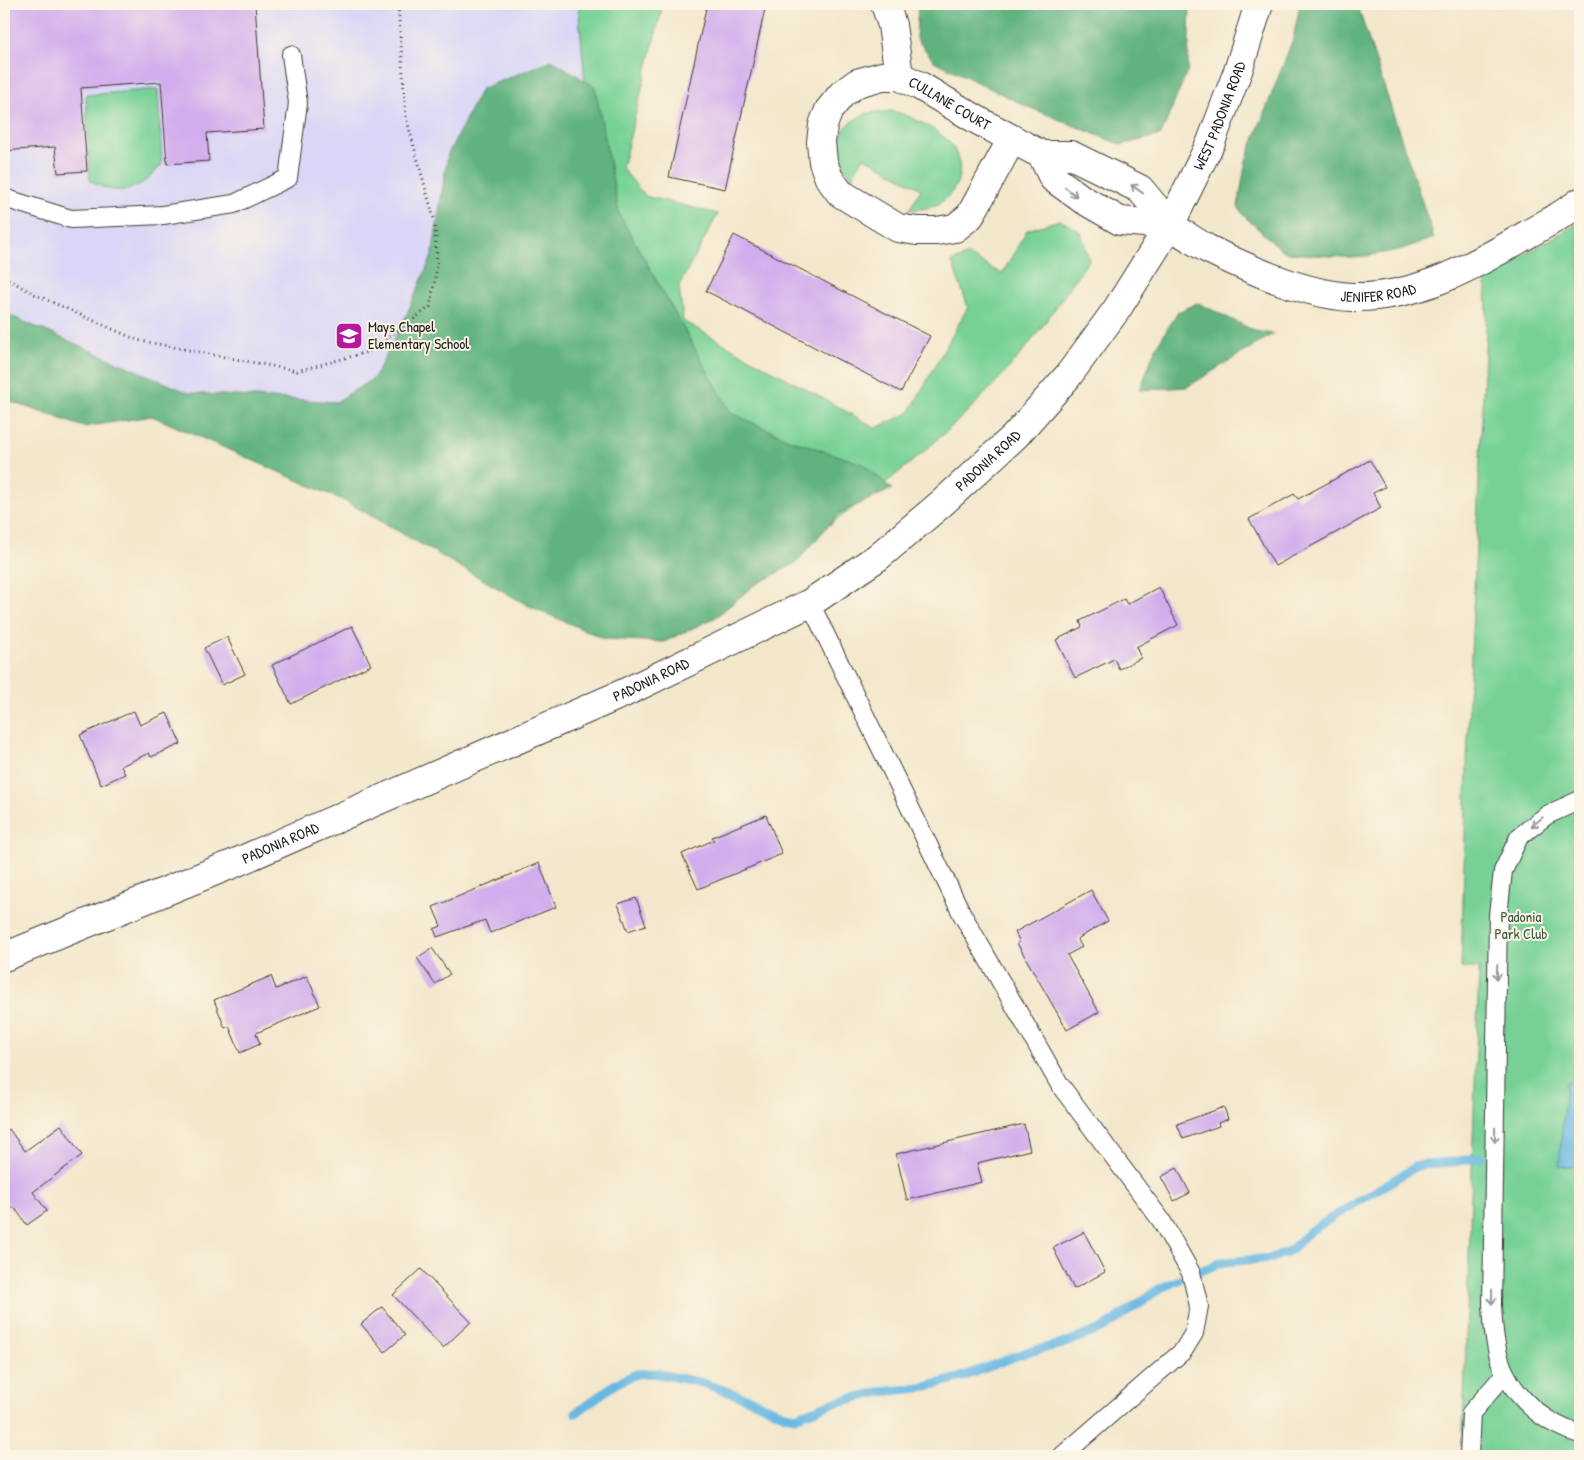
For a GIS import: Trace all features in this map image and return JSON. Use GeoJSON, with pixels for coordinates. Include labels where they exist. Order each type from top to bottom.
{"type":"FeatureCollection","features":[{"type":"Feature","properties":{"kind":"main road"},"geometry":{"type":"LineString","coordinates":[[885,4],[892,25],[899,76]]}},
{"type":"Feature","properties":{"kind":"main road","name":"WEST PADONIA ROAD"},"geometry":{"type":"LineString","coordinates":[[1170,225],[1210,142],[1239,68],[1259,4]]}},
{"type":"Feature","properties":{"kind":"main road","name":"CULLANE COURT"},"geometry":{"type":"LineString","coordinates":[[1012,139],[970,216],[955,228],[936,231],[898,228],[840,193],[829,178],[823,162],[821,142],[823,125],[829,110],[842,94],[857,83],[882,76],[899,76],[1042,154],[1071,155],[1140,189],[1170,225]]}},
{"type":"Feature","properties":{"kind":"main road"},"geometry":{"type":"LineString","coordinates":[[1042,154],[1053,178],[1082,199],[1120,221],[1170,225]]}},
{"type":"Feature","properties":{"kind":"main road","name":"JENIFER ROAD"},"geometry":{"type":"LineString","coordinates":[[1170,225],[1207,249],[1251,269],[1319,292],[1352,297],[1386,294],[1424,286],[1504,248],[1580,202]]}},
{"type":"Feature","properties":{"kind":"main road","name":"PADONIA ROAD"},"geometry":{"type":"LineString","coordinates":[[4,957],[235,863],[624,693],[810,603],[878,556],[942,503],[1015,436],[1068,376],[1116,309],[1170,225]]}},
{"type":"Feature","properties":{"kind":"lane"},"geometry":{"type":"LineString","coordinates":[[4,198],[71,219],[163,215],[234,204],[288,178],[298,103],[291,55]]}},
{"type":"Feature","properties":{"kind":"lane"},"geometry":{"type":"LineString","coordinates":[[810,603],[967,922],[1060,1086],[1161,1220],[1191,1273],[1198,1306],[1194,1333],[1184,1351],[1062,1456]]}},
{"type":"Feature","properties":{"kind":"lane"},"geometry":{"type":"LineString","coordinates":[[1580,800],[1547,815],[1519,837],[1503,871],[1498,915],[1492,1305],[1496,1345],[1505,1374],[1521,1398],[1541,1416],[1566,1430],[1580,1434]]}},
{"type":"Feature","properties":{"kind":"lane"},"geometry":{"type":"LineString","coordinates":[[1469,1456],[1471,1413],[1505,1374]]}},
{"type":"Feature","properties":{"kind":"path"},"geometry":{"type":"LineString","coordinates":[[4,277],[34,294],[137,340],[297,371],[368,352],[430,307],[437,267],[434,224],[406,117],[398,4]]}},
{"type":"Feature","properties":{"kind":"shaded area","name":"Mays Chapel Elementary School"},"geometry":{"type":"Polygon","coordinates":[[[4,4],[578,4],[657,637],[4,314],[4,4]]]}},
{"type":"Feature","properties":{"kind":"green space"},"geometry":{"type":"Polygon","coordinates":[[[578,4],[663,4],[622,168],[645,196],[718,214],[679,286],[683,321],[876,428],[909,413],[968,307],[952,262],[968,255],[1002,274],[1027,230],[1060,220],[1081,232],[1089,260],[1037,334],[1007,370],[959,420],[933,443],[880,487],[825,528],[639,313],[585,82],[578,4]]]}},
{"type":"Feature","properties":{"kind":"green space"},"geometry":{"type":"Polygon","coordinates":[[[918,4],[1190,4],[1188,69],[1161,135],[1121,145],[1026,106],[934,61],[916,38],[918,4]]]}},
{"type":"Feature","properties":{"kind":"green space"},"geometry":{"type":"Polygon","coordinates":[[[1300,4],[1357,4],[1434,238],[1399,250],[1356,258],[1288,253],[1279,248],[1243,215],[1238,206],[1246,160],[1293,39],[1300,4]]]}},
{"type":"Feature","properties":{"kind":"green space"},"geometry":{"type":"Polygon","coordinates":[[[552,60],[595,87],[619,214],[731,413],[791,440],[863,464],[892,489],[839,513],[796,563],[753,586],[716,617],[664,642],[605,639],[529,606],[347,502],[152,416],[84,427],[9,401],[4,394],[4,313],[189,393],[336,402],[374,378],[406,316],[432,256],[448,154],[481,89],[552,60]]]}},
{"type":"Feature","properties":{"kind":"green space"},"geometry":{"type":"Polygon","coordinates":[[[158,89],[162,164],[146,180],[129,189],[111,189],[90,180],[86,95],[158,89]]]}},
{"type":"Feature","properties":{"kind":"green space"},"geometry":{"type":"Polygon","coordinates":[[[892,111],[916,120],[941,135],[952,146],[957,155],[959,174],[953,191],[938,204],[929,208],[909,210],[921,189],[864,157],[852,178],[840,161],[838,143],[849,124],[868,113],[892,111]]]}},
{"type":"Feature","properties":{"kind":"green space","name":"Padonia Park Club"},"geometry":{"type":"Polygon","coordinates":[[[1580,222],[1580,1456],[1462,1456],[1479,968],[1461,968],[1469,699],[1487,306],[1485,275],[1510,263],[1580,222]]]}},
{"type":"Feature","properties":{"kind":"green space"},"geometry":{"type":"Polygon","coordinates":[[[1198,303],[1255,331],[1273,334],[1187,387],[1140,390],[1155,349],[1178,312],[1198,303]]]}},
{"type":"Feature","properties":{"kind":"water"},"geometry":{"type":"Polygon","coordinates":[[[1566,1082],[1580,1083],[1580,1167],[1559,1166],[1566,1082]]]}},
{"type":"Feature","properties":{"kind":"building"},"geometry":{"type":"Polygon","coordinates":[[[4,4],[255,4],[264,129],[207,133],[209,161],[167,164],[161,82],[81,88],[87,171],[58,173],[55,147],[4,151],[4,4]]]}},
{"type":"Feature","properties":{"kind":"building"},"geometry":{"type":"Polygon","coordinates":[[[707,4],[739,4],[765,9],[725,189],[669,177],[707,4]]]}},
{"type":"Feature","properties":{"kind":"building"},"geometry":{"type":"Polygon","coordinates":[[[734,235],[930,336],[901,392],[706,291],[734,235]]]}},
{"type":"Feature","properties":{"kind":"building"},"geometry":{"type":"Polygon","coordinates":[[[1370,460],[1385,487],[1373,493],[1381,508],[1275,566],[1249,519],[1294,494],[1298,499],[1370,460]]]}},
{"type":"Feature","properties":{"kind":"building"},"geometry":{"type":"Polygon","coordinates":[[[1159,587],[1178,625],[1136,647],[1141,658],[1119,669],[1114,659],[1075,678],[1056,640],[1082,627],[1080,621],[1124,599],[1127,604],[1159,587]]]}},
{"type":"Feature","properties":{"kind":"building"},"geometry":{"type":"Polygon","coordinates":[[[352,626],[371,665],[291,704],[272,665],[352,626]]]}},
{"type":"Feature","properties":{"kind":"building"},"geometry":{"type":"Polygon","coordinates":[[[227,637],[245,674],[222,685],[204,648],[227,637]]]}},
{"type":"Feature","properties":{"kind":"building"},"geometry":{"type":"Polygon","coordinates":[[[134,711],[140,725],[167,713],[181,744],[151,757],[149,753],[121,766],[125,774],[101,785],[80,735],[134,711]]]}},
{"type":"Feature","properties":{"kind":"building"},"geometry":{"type":"Polygon","coordinates":[[[766,815],[782,854],[698,889],[682,854],[714,840],[712,837],[766,815]]]}},
{"type":"Feature","properties":{"kind":"building"},"geometry":{"type":"Polygon","coordinates":[[[539,863],[556,907],[490,933],[485,920],[437,937],[434,929],[441,926],[433,907],[539,863]]]}},
{"type":"Feature","properties":{"kind":"building"},"geometry":{"type":"Polygon","coordinates":[[[1091,890],[1108,921],[1077,939],[1082,947],[1067,955],[1099,1012],[1067,1030],[1017,943],[1020,942],[1015,932],[1091,890]]]}},
{"type":"Feature","properties":{"kind":"building"},"geometry":{"type":"Polygon","coordinates":[[[636,898],[646,925],[628,931],[618,904],[636,898]]]}},
{"type":"Feature","properties":{"kind":"building"},"geometry":{"type":"Polygon","coordinates":[[[432,948],[450,974],[435,984],[417,958],[432,948]]]}},
{"type":"Feature","properties":{"kind":"building"},"geometry":{"type":"Polygon","coordinates":[[[271,976],[276,989],[307,976],[320,1006],[256,1033],[260,1044],[240,1053],[229,1026],[225,1028],[214,1000],[271,976]]]}},
{"type":"Feature","properties":{"kind":"building"},"geometry":{"type":"Polygon","coordinates":[[[1224,1107],[1228,1119],[1218,1123],[1219,1126],[1183,1139],[1177,1124],[1224,1107]]]}},
{"type":"Feature","properties":{"kind":"building"},"geometry":{"type":"Polygon","coordinates":[[[1024,1124],[1030,1150],[977,1163],[982,1182],[907,1200],[896,1154],[1024,1124]]]}},
{"type":"Feature","properties":{"kind":"building"},"geometry":{"type":"Polygon","coordinates":[[[61,1125],[82,1155],[33,1192],[47,1211],[27,1225],[14,1207],[11,1209],[4,1199],[4,1133],[9,1129],[25,1151],[61,1125]]]}},
{"type":"Feature","properties":{"kind":"building"},"geometry":{"type":"Polygon","coordinates":[[[1177,1168],[1190,1193],[1174,1201],[1161,1177],[1177,1168]]]}},
{"type":"Feature","properties":{"kind":"building"},"geometry":{"type":"Polygon","coordinates":[[[1084,1232],[1105,1272],[1074,1289],[1053,1248],[1084,1232]]]}},
{"type":"Feature","properties":{"kind":"building"},"geometry":{"type":"Polygon","coordinates":[[[421,1269],[471,1322],[443,1348],[393,1295],[421,1269]]]}},
{"type":"Feature","properties":{"kind":"building"},"geometry":{"type":"Polygon","coordinates":[[[382,1307],[405,1335],[385,1352],[361,1324],[382,1307]]]}},
{"type":"Feature","properties":{"kind":"waterway"},"geometry":{"type":"LineString","coordinates":[[1198,1272],[1223,1262],[1272,1258],[1291,1250],[1310,1231],[1415,1167],[1481,1157]]}},
{"type":"Feature","properties":{"kind":"waterway"},"geometry":{"type":"LineString","coordinates":[[576,1413],[615,1384],[636,1374],[654,1373],[703,1383],[754,1401],[785,1415],[795,1417],[833,1403],[880,1392],[921,1388],[959,1378],[1027,1352],[1062,1344],[1104,1328],[1159,1289],[1179,1280]]}},
{"type":"Feature","properties":{"kind":"place","name":"Mays Chapel Elementary School"},"geometry":{"type":"Point","coordinates":[349,336]}}]}
